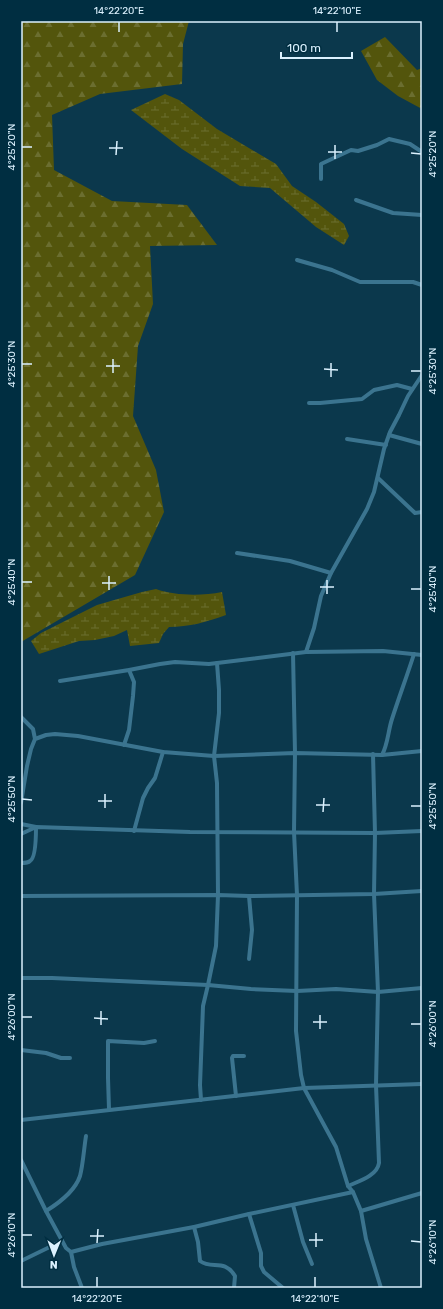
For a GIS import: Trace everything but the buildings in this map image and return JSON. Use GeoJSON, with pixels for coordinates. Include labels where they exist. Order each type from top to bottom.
{"type":"FeatureCollection","features":[{"type":"Feature","properties":{"kind":"street"},"geometry":{"type":"LineString","coordinates":[[321,179],[320,164],[351,150],[358,151],[377,145],[388,139],[410,144],[422,152]]}},
{"type":"Feature","properties":{"kind":"street"},"geometry":{"type":"LineString","coordinates":[[356,200],[393,213],[422,215]]}},
{"type":"Feature","properties":{"kind":"street"},"geometry":{"type":"LineString","coordinates":[[297,260],[332,270],[360,282],[413,282],[422,285]]}},
{"type":"Feature","properties":{"kind":"street"},"geometry":{"type":"LineString","coordinates":[[306,652],[314,628],[319,603],[331,573],[367,509],[374,492],[389,435],[412,389],[422,375]]}},
{"type":"Feature","properties":{"kind":"street"},"geometry":{"type":"LineString","coordinates":[[309,403],[362,399],[374,390],[397,385],[412,389]]}},
{"type":"Feature","properties":{"kind":"street"},"geometry":{"type":"LineString","coordinates":[[389,435],[422,444]]}},
{"type":"Feature","properties":{"kind":"street"},"geometry":{"type":"LineString","coordinates":[[347,439],[386,445]]}},
{"type":"Feature","properties":{"kind":"street"},"geometry":{"type":"LineString","coordinates":[[378,478],[414,514],[422,512]]}},
{"type":"Feature","properties":{"kind":"street"},"geometry":{"type":"LineString","coordinates":[[237,553],[290,561],[331,573]]}},
{"type":"Feature","properties":{"kind":"street"},"geometry":{"type":"LineString","coordinates":[[60,681],[175,662],[209,664],[306,652],[383,651],[422,655]]}},
{"type":"Feature","properties":{"kind":"street"},"geometry":{"type":"LineString","coordinates":[[293,654],[294,832],[297,895],[296,1031],[301,1075],[304,1088],[336,1146],[348,1186],[361,1211],[366,1239],[381,1288]]}},
{"type":"Feature","properties":{"kind":"street"},"geometry":{"type":"LineString","coordinates":[[382,755],[386,748],[392,719],[414,654]]}},
{"type":"Feature","properties":{"kind":"street"},"geometry":{"type":"LineString","coordinates":[[201,1100],[202,1006],[216,946],[218,895],[217,783],[214,756],[220,690],[217,663]]}},
{"type":"Feature","properties":{"kind":"street"},"geometry":{"type":"LineString","coordinates":[[124,745],[129,730],[134,682],[129,670]]}},
{"type":"Feature","properties":{"kind":"street"},"geometry":{"type":"LineString","coordinates":[[21,717],[34,730],[35,739],[30,755],[21,803]]}},
{"type":"Feature","properties":{"kind":"street"},"geometry":{"type":"LineString","coordinates":[[35,739],[46,735],[55,734],[78,736],[163,752],[214,756],[294,753],[382,755],[422,751]]}},
{"type":"Feature","properties":{"kind":"street"},"geometry":{"type":"LineString","coordinates":[[134,831],[143,798],[155,778],[163,752]]}},
{"type":"Feature","properties":{"kind":"street"},"geometry":{"type":"LineString","coordinates":[[348,1186],[372,1174],[378,1168],[379,1137],[376,1085],[378,992],[374,894],[375,833],[373,754]]}},
{"type":"Feature","properties":{"kind":"street"},"geometry":{"type":"LineString","coordinates":[[21,824],[36,827],[134,831],[375,833],[422,831]]}},
{"type":"Feature","properties":{"kind":"street"},"geometry":{"type":"LineString","coordinates":[[21,834],[36,827]]}},
{"type":"Feature","properties":{"kind":"street"},"geometry":{"type":"LineString","coordinates":[[21,863],[29,862],[32,859],[36,842],[36,827]]}},
{"type":"Feature","properties":{"kind":"street"},"geometry":{"type":"LineString","coordinates":[[21,896],[249,896],[374,894],[422,891]]}},
{"type":"Feature","properties":{"kind":"street"},"geometry":{"type":"LineString","coordinates":[[249,896],[252,930],[249,959]]}},
{"type":"Feature","properties":{"kind":"street"},"geometry":{"type":"LineString","coordinates":[[21,978],[208,985],[297,991],[336,989],[378,992],[422,988]]}},
{"type":"Feature","properties":{"kind":"street"},"geometry":{"type":"LineString","coordinates":[[109,1109],[108,1041],[144,1043],[155,1041]]}},
{"type":"Feature","properties":{"kind":"street"},"geometry":{"type":"LineString","coordinates":[[21,1050],[46,1053],[61,1058],[70,1058]]}},
{"type":"Feature","properties":{"kind":"street"},"geometry":{"type":"LineString","coordinates":[[236,1096],[231,1059],[233,1056],[244,1056]]}},
{"type":"Feature","properties":{"kind":"street"},"geometry":{"type":"LineString","coordinates":[[21,1120],[304,1088],[422,1084]]}},
{"type":"Feature","properties":{"kind":"street"},"geometry":{"type":"LineString","coordinates":[[46,1211],[57,1204],[78,1181],[86,1136]]}},
{"type":"Feature","properties":{"kind":"street"},"geometry":{"type":"LineString","coordinates":[[21,1160],[62,1241],[66,1248],[71,1252],[74,1266],[82,1288]]}},
{"type":"Feature","properties":{"kind":"street"},"geometry":{"type":"LineString","coordinates":[[71,1252],[102,1244],[194,1227],[352,1192]]}},
{"type":"Feature","properties":{"kind":"street"},"geometry":{"type":"LineString","coordinates":[[361,1211],[422,1193]]}},
{"type":"Feature","properties":{"kind":"street"},"geometry":{"type":"LineString","coordinates":[[293,1205],[300,1233],[312,1264]]}},
{"type":"Feature","properties":{"kind":"street"},"geometry":{"type":"LineString","coordinates":[[249,1214],[261,1253],[261,1266],[264,1272],[283,1288]]}},
{"type":"Feature","properties":{"kind":"street"},"geometry":{"type":"LineString","coordinates":[[194,1227],[198,1242],[200,1261],[203,1263],[224,1266],[235,1276],[234,1288]]}},
{"type":"Feature","properties":{"kind":"street"},"geometry":{"type":"LineString","coordinates":[[21,1261],[62,1241]]}},
{"type":"Feature","properties":{"kind":"street"},"geometry":{"type":"LineString","coordinates":[[56,1245],[66,1248]]}},
{"type":"Feature","properties":{"kind":"green space"},"geometry":{"type":"Polygon","coordinates":[[[21,21],[189,21],[183,44],[182,84],[100,94],[52,115],[54,170],[112,201],[187,205],[217,245],[150,246],[153,304],[138,346],[133,416],[156,470],[164,512],[135,575],[21,642],[21,21]]]}},
{"type":"Feature","properties":{"kind":"green space"},"geometry":{"type":"Polygon","coordinates":[[[385,37],[417,70],[422,68],[422,109],[398,96],[377,80],[361,51],[385,37]]]}},
{"type":"Feature","properties":{"kind":"green space"},"geometry":{"type":"Polygon","coordinates":[[[165,94],[179,100],[217,129],[276,164],[292,186],[316,202],[344,224],[349,236],[344,245],[316,227],[270,188],[240,186],[182,149],[131,110],[165,94]]]}},
{"type":"Feature","properties":{"kind":"green space"},"geometry":{"type":"Polygon","coordinates":[[[156,589],[189,595],[222,592],[226,615],[198,624],[169,627],[163,634],[159,643],[130,646],[127,630],[114,636],[95,640],[79,641],[39,654],[31,641],[41,633],[97,605],[156,589]]]}}]}
